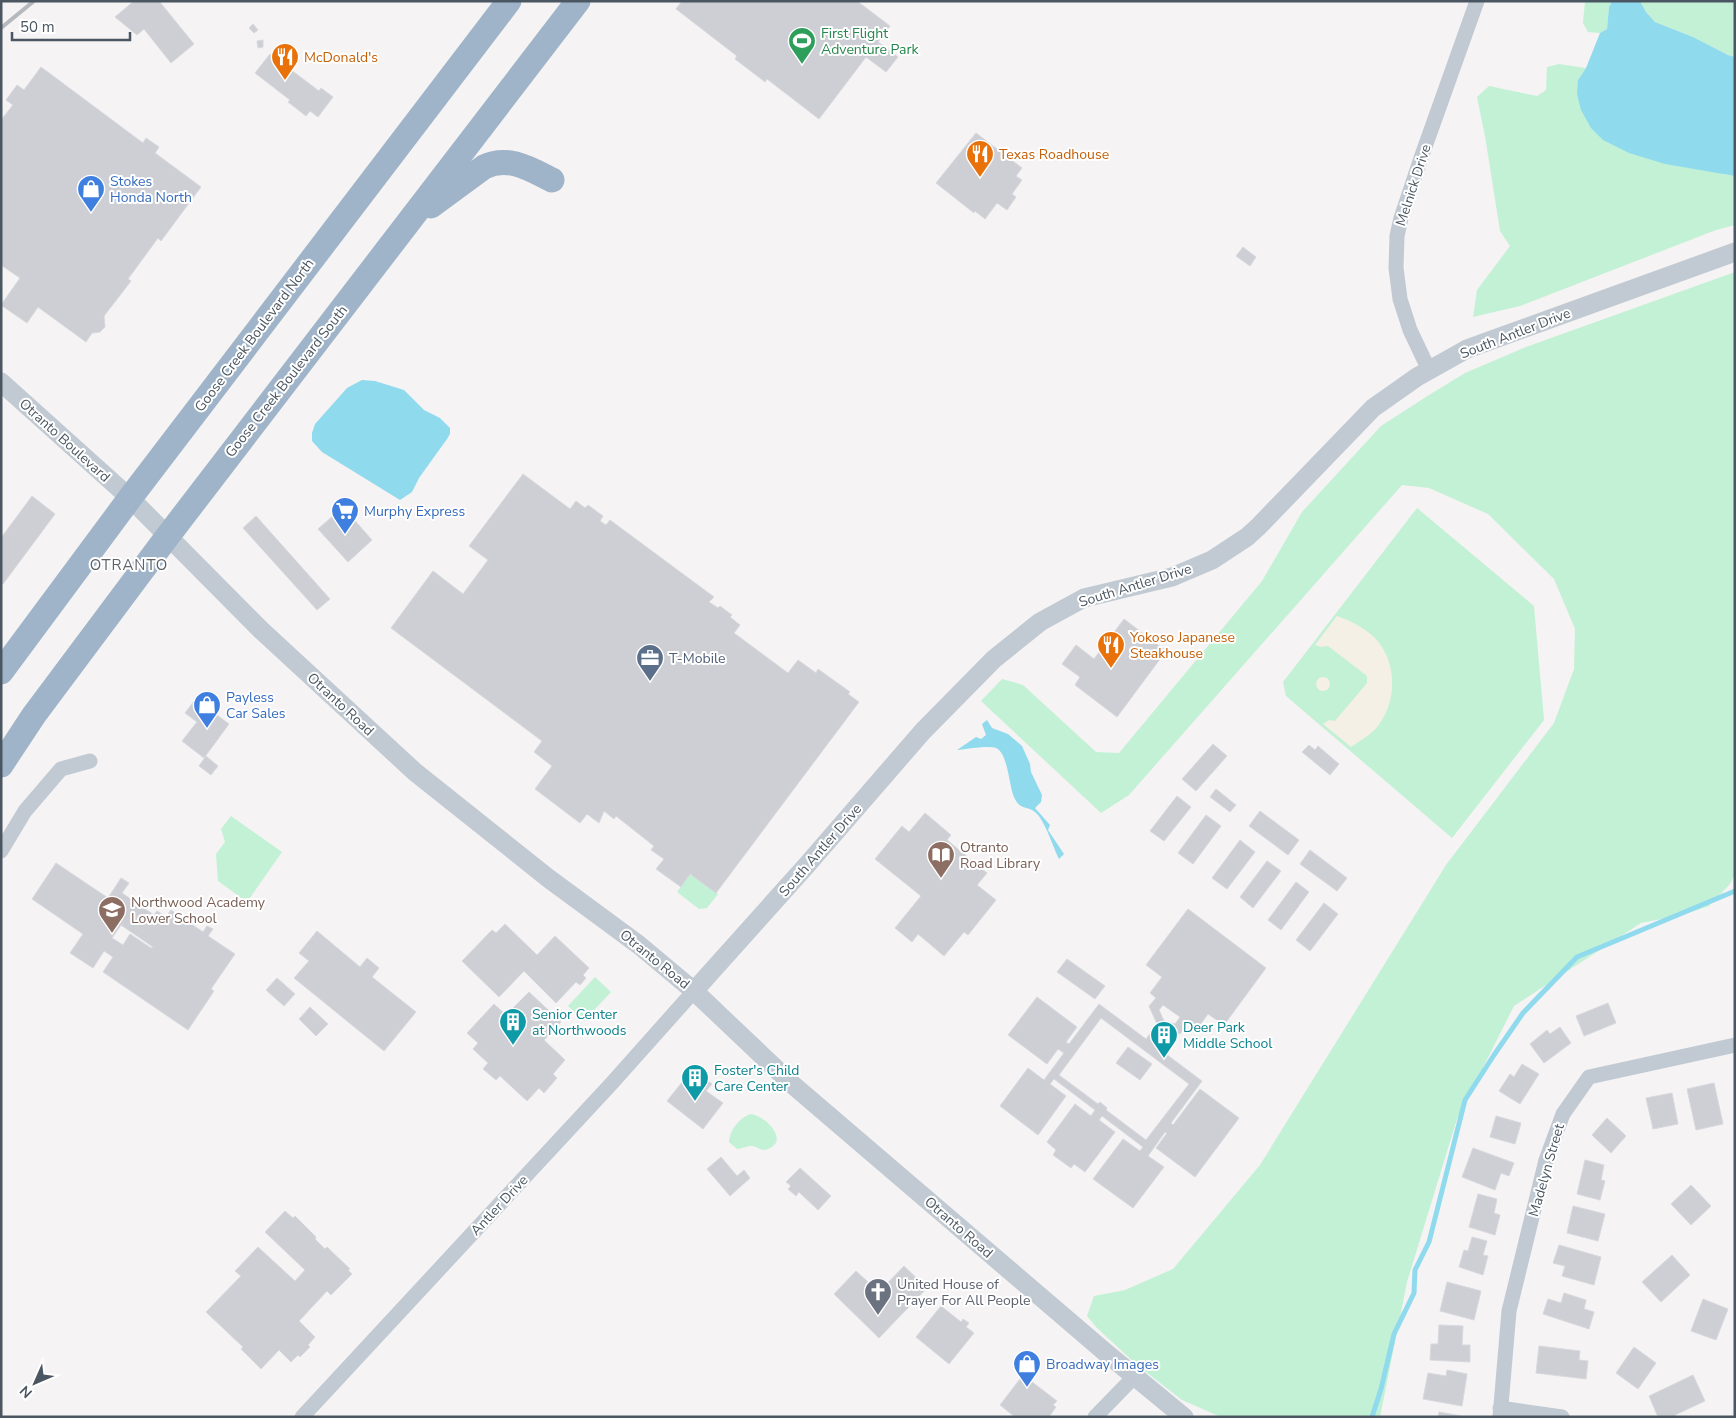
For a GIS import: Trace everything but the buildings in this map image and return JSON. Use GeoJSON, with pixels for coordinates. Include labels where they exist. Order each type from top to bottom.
{"type":"FeatureCollection","features":[{"type":"Feature","properties":{"kind":"highway","name":"Goose Creek Boulevard North"},"geometry":{"type":"LineString","coordinates":[[1,672],[130,498],[509,1]]}},
{"type":"Feature","properties":{"kind":"highway","name":"Goose Creek Boulevard South"},"geometry":{"type":"LineString","coordinates":[[1,765],[34,715],[166,537],[578,1]]}},
{"type":"Feature","properties":{"kind":"highway"},"geometry":{"type":"LineString","coordinates":[[406,224],[484,167],[494,162],[514,163],[552,180]]}},
{"type":"Feature","properties":{"kind":"street","name":"Melnick Drive"},"geometry":{"type":"LineString","coordinates":[[1429,370],[1410,330],[1400,299],[1396,268],[1398,236],[1401,218],[1421,158],[1477,1]]}},
{"type":"Feature","properties":{"kind":"street","name":"South Antler Drive"},"geometry":{"type":"LineString","coordinates":[[694,991],[923,732],[994,659],[1040,622],[1084,598],[1172,577],[1212,560],[1247,537],[1276,510],[1374,408],[1414,378],[1467,349],[1735,252]]}},
{"type":"Feature","properties":{"kind":"street","name":"Otranto Boulevard"},"geometry":{"type":"LineString","coordinates":[[1,382],[130,498]]}},
{"type":"Feature","properties":{"kind":"street","name":"Otranto Road"},"geometry":{"type":"LineString","coordinates":[[130,498],[166,537],[261,630],[415,772],[548,878],[639,945],[694,991],[793,1085],[1134,1377],[1184,1417]]}},
{"type":"Feature","properties":{"kind":"street"},"geometry":{"type":"LineString","coordinates":[[1,851],[25,810],[62,770],[90,761]]}},
{"type":"Feature","properties":{"kind":"street","name":"Antler Drive"},"geometry":{"type":"LineString","coordinates":[[302,1417],[618,1076],[694,991]]}},
{"type":"Feature","properties":{"kind":"street","name":"Madelyn Street"},"geometry":{"type":"LineString","coordinates":[[1500,1412],[1509,1311],[1546,1160],[1563,1114],[1589,1077],[1735,1045]]}},
{"type":"Feature","properties":{"kind":"street"},"geometry":{"type":"LineString","coordinates":[[1095,1417],[1134,1377]]}},
{"type":"Feature","properties":{"kind":"street"},"geometry":{"type":"LineString","coordinates":[[1500,1412],[1562,1417]]}},
{"type":"Feature","properties":{"kind":"green space"},"geometry":{"type":"Polygon","coordinates":[[[1585,1],[1612,1],[1609,7],[1607,29],[1600,33],[1588,32],[1583,23],[1585,1]]]}},
{"type":"Feature","properties":{"kind":"green space"},"geometry":{"type":"Polygon","coordinates":[[[1640,1],[1735,1],[1735,57],[1655,22],[1646,12],[1640,1]]]}},
{"type":"Feature","properties":{"kind":"green space"},"geometry":{"type":"Polygon","coordinates":[[[1559,64],[1586,68],[1578,80],[1722,174],[1735,176],[1735,225],[1716,230],[1520,306],[1473,317],[1477,290],[1510,246],[1500,231],[1477,97],[1489,86],[1537,96],[1546,90],[1547,67],[1559,64]]]}},
{"type":"Feature","properties":{"kind":"green space"},"geometry":{"type":"Polygon","coordinates":[[[1735,272],[1735,875],[1729,885],[1709,906],[1682,915],[1641,923],[1514,1006],[1457,1119],[1407,1282],[1380,1417],[1221,1417],[1182,1400],[1137,1365],[1097,1328],[1087,1316],[1094,1296],[1125,1290],[1173,1269],[1260,1165],[1446,865],[1554,723],[1574,669],[1575,629],[1554,579],[1488,514],[1429,488],[1402,485],[1129,795],[1101,813],[981,701],[1002,679],[1023,685],[1096,752],[1119,753],[1262,581],[1302,512],[1381,426],[1465,373],[1526,347],[1735,272]]]}},
{"type":"Feature","properties":{"kind":"green space"},"geometry":{"type":"Polygon","coordinates":[[[1417,508],[1534,606],[1544,720],[1452,838],[1286,696],[1283,682],[1417,508]]]}},
{"type":"Feature","properties":{"kind":"green space"},"geometry":{"type":"Polygon","coordinates":[[[231,816],[282,852],[247,902],[218,881],[216,854],[225,842],[221,829],[231,816]]]}},
{"type":"Feature","properties":{"kind":"green space"},"geometry":{"type":"Polygon","coordinates":[[[690,874],[718,894],[707,908],[699,909],[677,892],[690,874]]]}},
{"type":"Feature","properties":{"kind":"green space"},"geometry":{"type":"Polygon","coordinates":[[[595,977],[611,992],[584,1021],[568,1006],[595,977]]]}},
{"type":"Feature","properties":{"kind":"green space"},"geometry":{"type":"Polygon","coordinates":[[[750,1114],[766,1121],[775,1131],[777,1137],[772,1147],[763,1150],[751,1146],[737,1149],[729,1142],[735,1125],[750,1114]]]}},
{"type":"Feature","properties":{"kind":"sand"},"geometry":{"type":"Polygon","coordinates":[[[1337,616],[1366,630],[1374,637],[1387,656],[1392,679],[1390,702],[1380,723],[1370,734],[1351,747],[1323,724],[1329,720],[1335,721],[1367,683],[1367,676],[1328,646],[1321,647],[1315,645],[1337,616]]]}},
{"type":"Feature","properties":{"kind":"sand"},"geometry":{"type":"Polygon","coordinates":[[[1320,677],[1326,677],[1330,684],[1326,691],[1320,691],[1316,687],[1316,681],[1320,677]]]}},
{"type":"Feature","properties":{"kind":"water"},"geometry":{"type":"Polygon","coordinates":[[[1612,1],[1640,1],[1646,12],[1655,22],[1735,57],[1735,176],[1665,164],[1629,153],[1603,140],[1591,128],[1581,110],[1577,94],[1578,80],[1586,68],[1600,33],[1607,29],[1609,7],[1612,1]]]}},
{"type":"Feature","properties":{"kind":"water"},"geometry":{"type":"Polygon","coordinates":[[[362,380],[375,381],[404,390],[424,410],[440,418],[450,428],[450,434],[419,478],[412,492],[400,500],[322,452],[312,441],[315,424],[347,388],[362,380]]]}},
{"type":"Feature","properties":{"kind":"water"},"geometry":{"type":"Polygon","coordinates":[[[987,720],[992,728],[1008,734],[1022,746],[1042,795],[1041,802],[1035,808],[1050,825],[1048,830],[1064,854],[1059,859],[1039,816],[1016,801],[1012,792],[1006,763],[1000,751],[996,748],[988,747],[957,750],[976,737],[981,739],[986,735],[982,724],[987,720]]]}},
{"type":"Feature","properties":{"kind":"waterway"},"geometry":{"type":"LineString","coordinates":[[1372,1417],[1381,1389],[1394,1334],[1414,1293],[1415,1270],[1429,1242],[1465,1100],[1494,1055],[1523,1013],[1577,957],[1735,891]]}},
{"type":"Feature","properties":{"kind":"railway"},"geometry":{"type":"LineString","coordinates":[[1,28],[34,1]]}},
{"type":"Feature","properties":{"kind":"place","name":"First Flight Adventure Park"},"geometry":{"type":"Point","coordinates":[802,65]}},
{"type":"Feature","properties":{"kind":"place","name":"McDonald's"},"geometry":{"type":"Point","coordinates":[285,81]}},
{"type":"Feature","properties":{"kind":"place","name":"Texas Roadhouse"},"geometry":{"type":"Point","coordinates":[980,178]}},
{"type":"Feature","properties":{"kind":"place","name":"Stokes Honda North"},"geometry":{"type":"Point","coordinates":[91,213]}},
{"type":"Feature","properties":{"kind":"place","name":"Murphy Express"},"geometry":{"type":"Point","coordinates":[345,535]}},
{"type":"Feature","properties":{"kind":"place","name":"Yokoso Japanese Steakhouse"},"geometry":{"type":"Point","coordinates":[1111,669]}},
{"type":"Feature","properties":{"kind":"place","name":"T-Mobile"},"geometry":{"type":"Point","coordinates":[650,682]}},
{"type":"Feature","properties":{"kind":"place","name":"Payless Car Sales"},"geometry":{"type":"Point","coordinates":[207,729]}},
{"type":"Feature","properties":{"kind":"place","name":"Otranto Road Library"},"geometry":{"type":"Point","coordinates":[941,879]}},
{"type":"Feature","properties":{"kind":"place","name":"Northwood Academy Lower School"},"geometry":{"type":"Point","coordinates":[112,934]}},
{"type":"Feature","properties":{"kind":"place","name":"Senior Center at Northwoods"},"geometry":{"type":"Point","coordinates":[513,1046]}},
{"type":"Feature","properties":{"kind":"place","name":"Deer Park Middle School"},"geometry":{"type":"Point","coordinates":[1164,1059]}},
{"type":"Feature","properties":{"kind":"place","name":"Foster's Child Care Center"},"geometry":{"type":"Point","coordinates":[695,1102]}},
{"type":"Feature","properties":{"kind":"place","name":"United House of Prayer For All People"},"geometry":{"type":"Point","coordinates":[878,1316]}},
{"type":"Feature","properties":{"kind":"place","name":"Broadway Images"},"geometry":{"type":"Point","coordinates":[1027,1388]}},
{"type":"Feature","properties":{"kind":"district","name":"OTRANTO"},"geometry":{"type":"Point","coordinates":[129,565]}}]}
